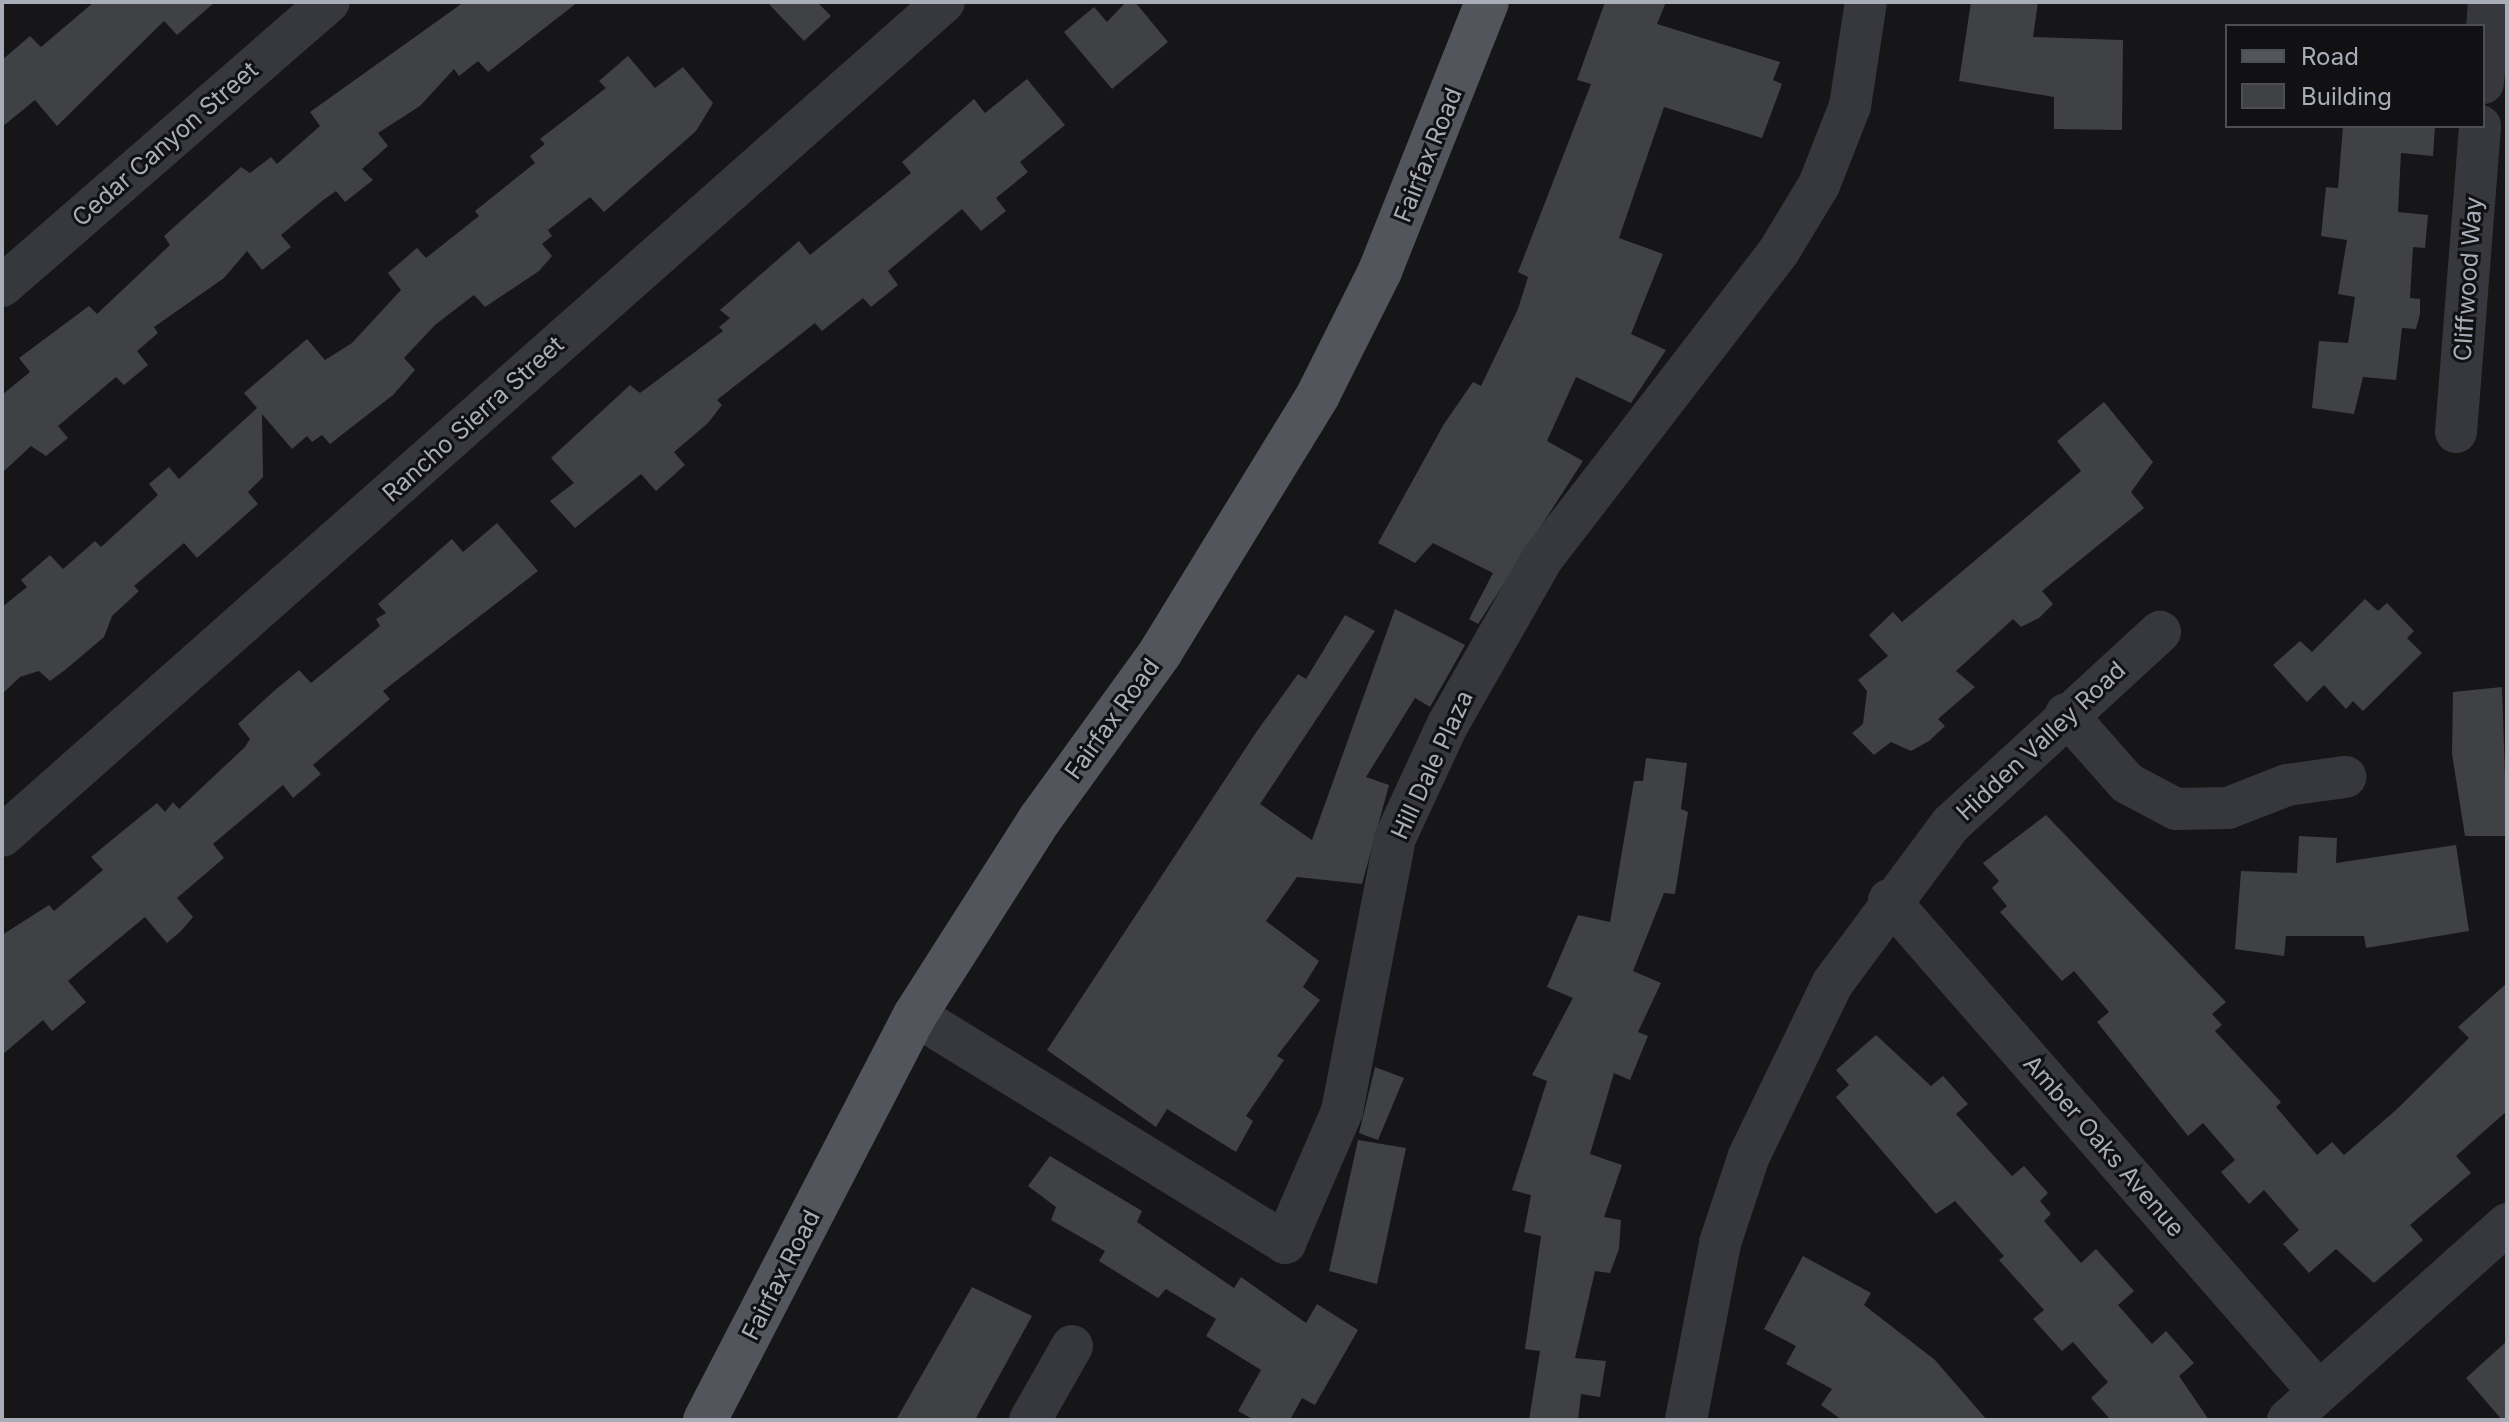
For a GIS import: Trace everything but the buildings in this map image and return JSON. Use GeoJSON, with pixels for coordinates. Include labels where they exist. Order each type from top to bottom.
{"type":"FeatureCollection","features":[{"type":"Feature","properties":{"kind":"main road","name":"Fairfax Road"},"geometry":{"type":"LineString","coordinates":[[705,1420],[915,1015],[1040,819],[1168,641],[1318,395],[1393,242],[1487,2]]}},
{"type":"Feature","properties":{"kind":"street","name":"Cedar Canyon Street"},"geometry":{"type":"LineString","coordinates":[[2,286],[329,2]]}},
{"type":"Feature","properties":{"kind":"street","name":"Rancho Sierra Street"},"geometry":{"type":"LineString","coordinates":[[2,836],[944,2]]}},
{"type":"Feature","properties":{"kind":"street","name":"Hill Dale Plaza"},"geometry":{"type":"LineString","coordinates":[[915,1015],[1285,1243],[1342,1111],[1395,838],[1448,724],[1542,559],[1779,251],[1838,143],[1866,2]]}},
{"type":"Feature","properties":{"kind":"street"},"geometry":{"type":"LineString","coordinates":[[2485,72],[2495,15]]}},
{"type":"Feature","properties":{"kind":"street","name":"Cliffwood Way"},"geometry":{"type":"LineString","coordinates":[[2456,432],[2480,128]]}},
{"type":"Feature","properties":{"kind":"street","name":"Hidden Valley Road"},"geometry":{"type":"LineString","coordinates":[[1686,1420],[1720,1243],[1749,1156],[1832,984],[1889,900],[1951,824],[2066,714],[2160,632]]}},
{"type":"Feature","properties":{"kind":"street"},"geometry":{"type":"LineString","coordinates":[[2066,714],[2127,783],[2176,809],[2228,808],[2287,785],[2345,777]]}},
{"type":"Feature","properties":{"kind":"street","name":"Amber Oaks Avenue"},"geometry":{"type":"LineString","coordinates":[[1889,900],[2319,1392]]}},
{"type":"Feature","properties":{"kind":"street"},"geometry":{"type":"LineString","coordinates":[[2288,1420],[2507,1224]]}},
{"type":"Feature","properties":{"kind":"street"},"geometry":{"type":"LineString","coordinates":[[1030,1420],[1072,1346]]}}]}
